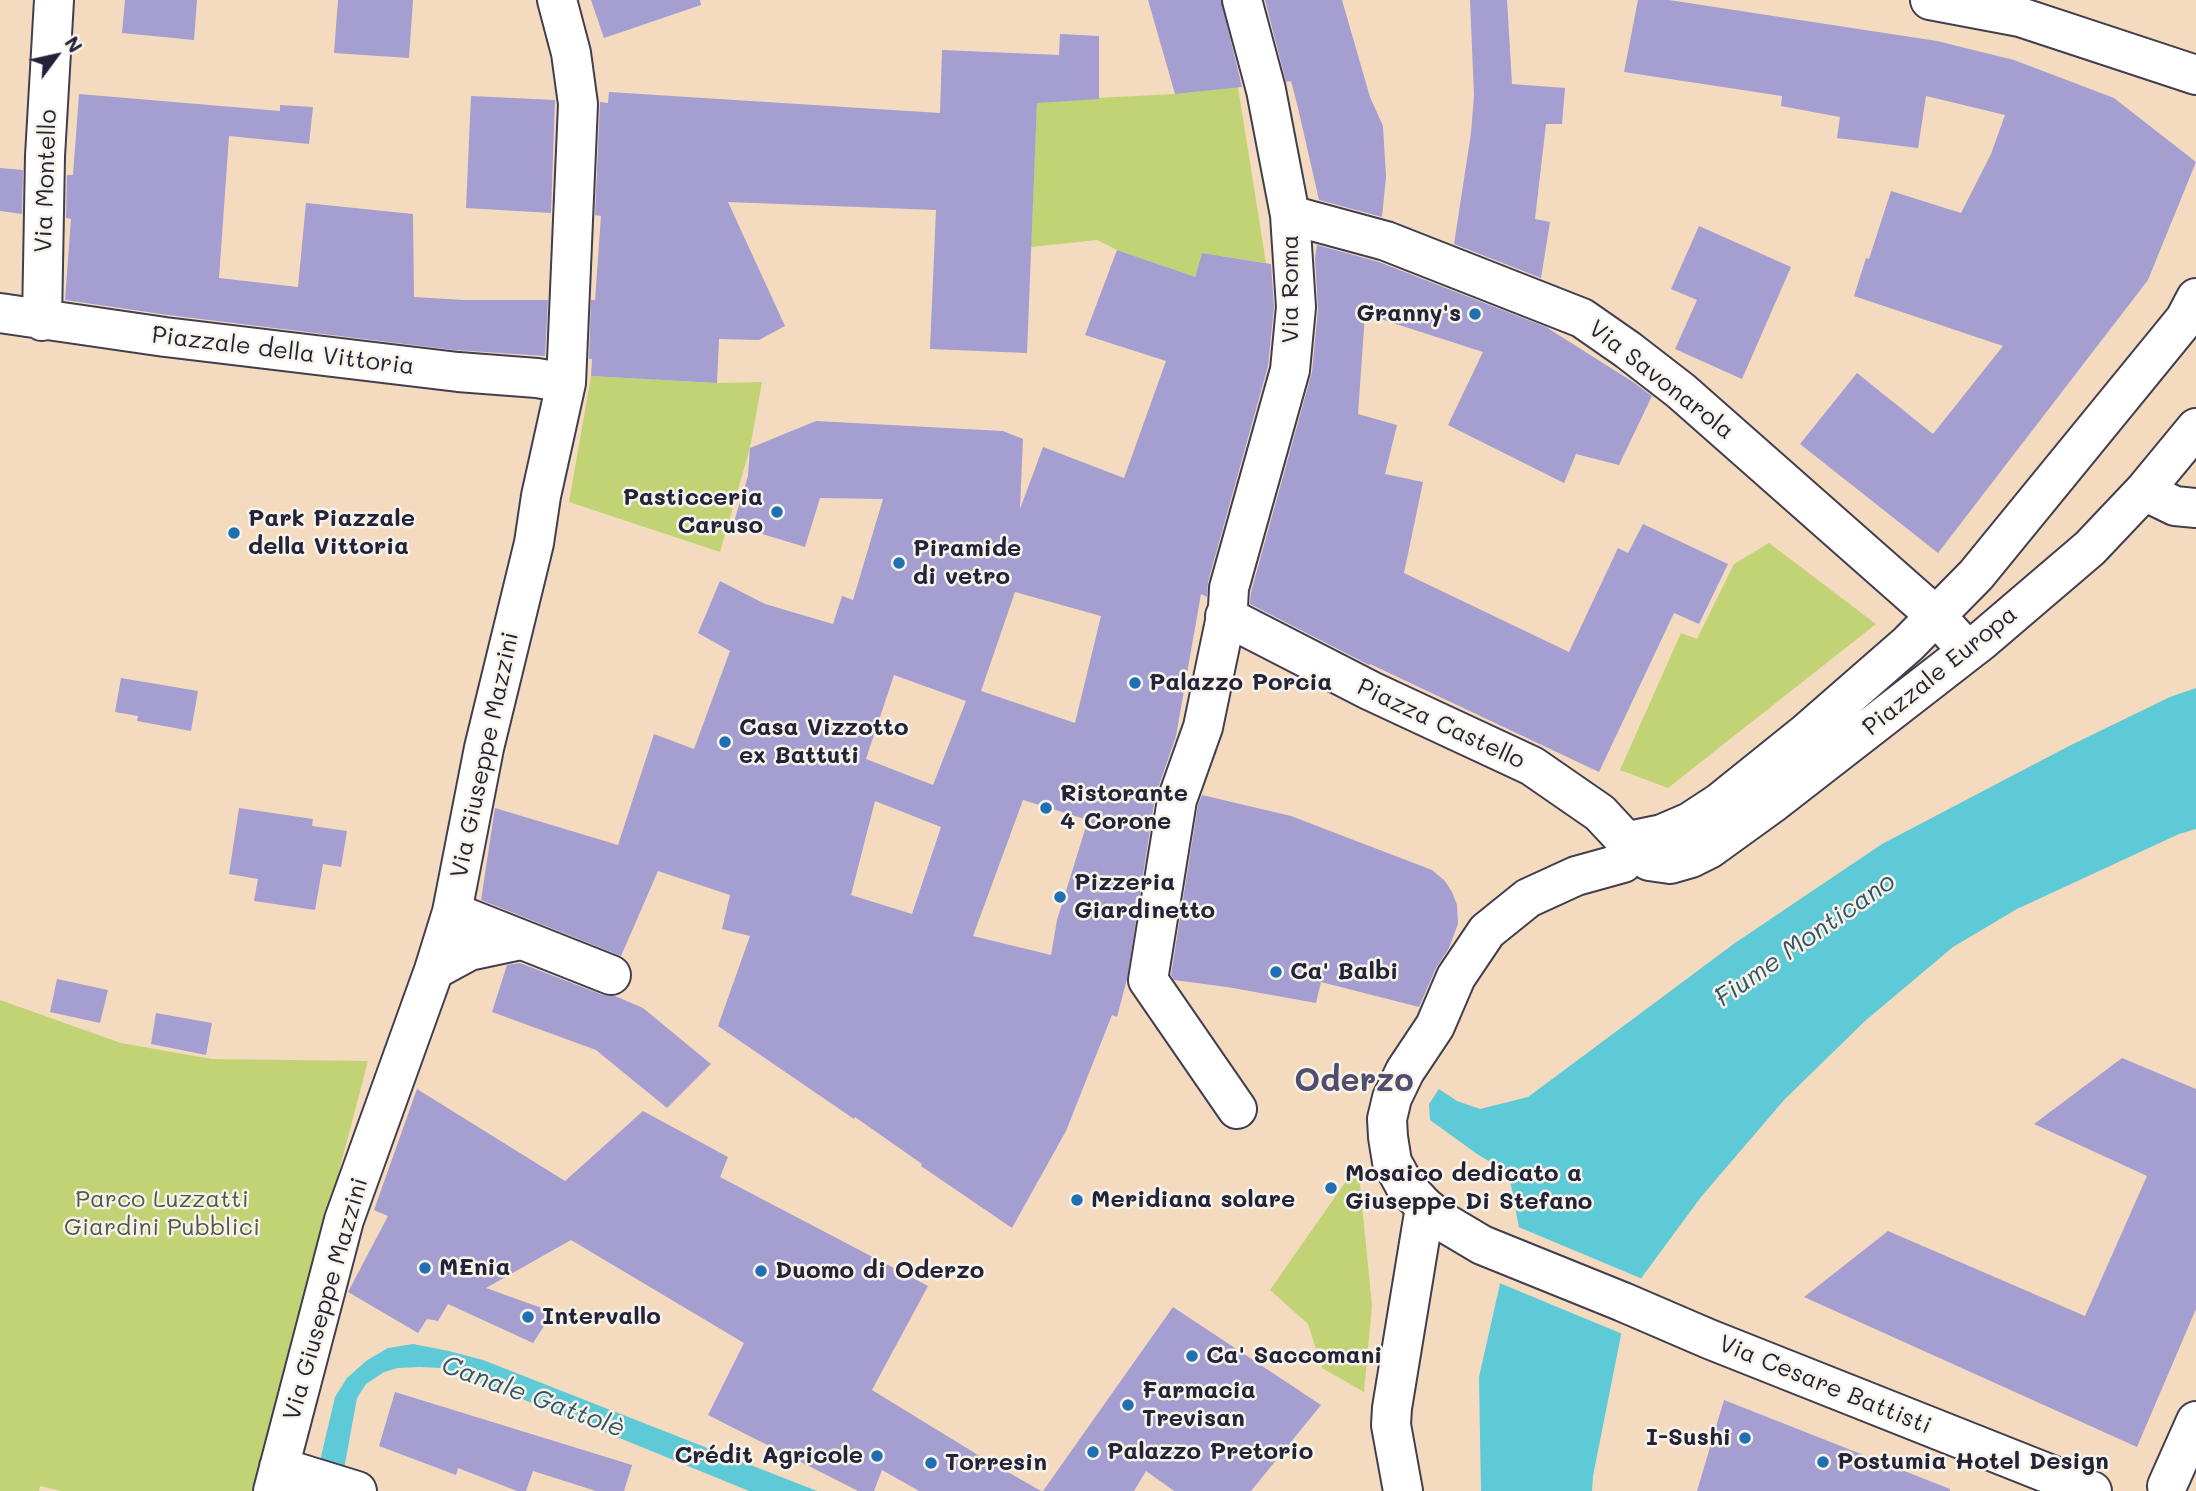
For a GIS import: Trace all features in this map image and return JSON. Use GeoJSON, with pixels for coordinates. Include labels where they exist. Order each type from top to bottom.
{"type":"FeatureCollection","features":[{"type":"Feature","properties":{"kind":"street","name":"Via Montello"},"geometry":{"type":"LineString","coordinates":[[42,321],[45,156],[54,0]]}},
{"type":"Feature","properties":{"kind":"street","name":"Via Giuseppe Mazzini"},"geometry":{"type":"LineString","coordinates":[[286,1478],[344,1220],[435,970],[452,912],[484,747],[534,543],[541,496],[566,383],[578,104],[571,53],[557,0]]}},
{"type":"Feature","properties":{"kind":"street","name":"Via Roma"},"geometry":{"type":"LineString","coordinates":[[1225,616],[1229,588],[1290,370],[1296,307],[1290,215],[1266,90],[1242,0]]}},
{"type":"Feature","properties":{"kind":"street"},"geometry":{"type":"LineString","coordinates":[[1930,0],[2020,17],[2196,75]]}},
{"type":"Feature","properties":{"kind":"street","name":"Via Savonarola"},"geometry":{"type":"LineString","coordinates":[[1290,215],[1386,241],[1582,318],[1681,391],[1949,603],[1980,641]]}},
{"type":"Feature","properties":{"kind":"street"},"geometry":{"type":"LineString","coordinates":[[1403,1491],[1391,1425],[1392,1408],[1425,1207],[1405,1186],[1392,1162],[1387,1119],[1392,1098],[1405,1071],[1435,1026],[1456,977],[1487,931],[1528,898],[1634,851],[1662,834],[1690,822],[1719,803],[1806,733],[1908,644],[1976,575],[2185,319],[2196,298]]}},
{"type":"Feature","properties":{"kind":"street","name":"Piazzale della Vittoria"},"geometry":{"type":"LineString","coordinates":[[0,313],[42,321],[566,383]]}},
{"type":"Feature","properties":{"kind":"street","name":"Piazzale Europa"},"geometry":{"type":"LineString","coordinates":[[1634,851],[1670,864],[1691,858],[1709,849],[1774,802],[1980,641],[2090,548],[2144,491],[2196,428]]}},
{"type":"Feature","properties":{"kind":"street"},"geometry":{"type":"LineString","coordinates":[[2144,491],[2175,506],[2196,508]]}},
{"type":"Feature","properties":{"kind":"street"},"geometry":{"type":"LineString","coordinates":[[1225,616],[1203,727],[1177,800],[1148,980],[1237,1109]]}},
{"type":"Feature","properties":{"kind":"street","name":"Piazza Castello"},"geometry":{"type":"LineString","coordinates":[[1225,616],[1371,691],[1532,766],[1600,813],[1634,851]]}},
{"type":"Feature","properties":{"kind":"street"},"geometry":{"type":"LineString","coordinates":[[452,912],[611,975]]}},
{"type":"Feature","properties":{"kind":"street"},"geometry":{"type":"LineString","coordinates":[[435,970],[469,951],[521,940]]}},
{"type":"Feature","properties":{"kind":"street","name":"Via Cesare Battisti"},"geometry":{"type":"LineString","coordinates":[[1425,1207],[1472,1239],[2040,1481],[2092,1491]]}},
{"type":"Feature","properties":{"kind":"street"},"geometry":{"type":"LineString","coordinates":[[2162,1489],[2196,1421]]}},
{"type":"Feature","properties":{"kind":"street"},"geometry":{"type":"LineString","coordinates":[[286,1478],[357,1491]]}},
{"type":"Feature","properties":{"kind":"green space"},"geometry":{"type":"Polygon","coordinates":[[[1238,87],[1266,263],[1202,253],[1190,293],[1166,267],[1097,240],[1031,247],[1037,101],[1175,94],[1238,87]]]}},
{"type":"Feature","properties":{"kind":"green space"},"geometry":{"type":"Polygon","coordinates":[[[591,376],[717,383],[762,382],[750,448],[720,552],[569,502],[591,376]]]}},
{"type":"Feature","properties":{"kind":"green space"},"geometry":{"type":"Polygon","coordinates":[[[1769,543],[1876,624],[1668,788],[1620,770],[1681,633],[1697,639],[1734,564],[1769,543]]]}},
{"type":"Feature","properties":{"kind":"green space","name":"Parco Luzzatti Giardini Pubblici"},"geometry":{"type":"Polygon","coordinates":[[[0,1000],[121,1043],[212,1059],[368,1061],[255,1491],[61,1491],[40,1486],[39,1491],[0,1491],[0,1000]]]}},
{"type":"Feature","properties":{"kind":"green space"},"geometry":{"type":"Polygon","coordinates":[[[1358,1164],[1372,1306],[1364,1392],[1322,1368],[1308,1324],[1270,1290],[1358,1164]]]}},
{"type":"Feature","properties":{"kind":"water","name":"Fiume Monticano"},"geometry":{"type":"Polygon","coordinates":[[[2196,688],[2196,829],[2179,834],[2017,909],[1953,947],[1865,1021],[1784,1100],[1701,1197],[1642,1277],[1621,1335],[1592,1491],[1481,1491],[1479,1377],[1500,1284],[1519,1228],[1511,1185],[1499,1167],[1430,1120],[1429,1104],[1439,1089],[1457,1101],[1480,1109],[1528,1097],[1735,943],[1882,844],[2069,746],[2170,697],[2196,688]]]}},
{"type":"Feature","properties":{"kind":"water","name":"Canale Gattolè"},"geometry":{"type":"Polygon","coordinates":[[[413,1344],[483,1360],[817,1491],[749,1491],[441,1368],[419,1367],[384,1372],[366,1384],[357,1398],[340,1491],[316,1478],[335,1397],[347,1378],[366,1361],[388,1348],[413,1344]]]}},
{"type":"Feature","properties":{"kind":"pier"},"geometry":{"type":"Polygon","coordinates":[[[1516,1226],[1645,1280],[1625,1335],[1497,1282],[1516,1226]]]}},
{"type":"Feature","properties":{"kind":"building"},"geometry":{"type":"Polygon","coordinates":[[[125,0],[197,0],[194,40],[122,33],[125,0]]]}},
{"type":"Feature","properties":{"kind":"building"},"geometry":{"type":"Polygon","coordinates":[[[338,0],[413,0],[409,58],[334,53],[338,0]]]}},
{"type":"Feature","properties":{"kind":"building"},"geometry":{"type":"Polygon","coordinates":[[[591,0],[700,0],[701,5],[604,38],[591,0]]]}},
{"type":"Feature","properties":{"kind":"building"},"geometry":{"type":"Polygon","coordinates":[[[1148,0],[1221,0],[1242,87],[1175,94],[1148,0]]]}},
{"type":"Feature","properties":{"kind":"building"},"geometry":{"type":"Polygon","coordinates":[[[1265,0],[1342,0],[1370,97],[1383,126],[1386,177],[1382,217],[1319,200],[1291,81],[1286,82],[1265,0]]]}},
{"type":"Feature","properties":{"kind":"building"},"geometry":{"type":"Polygon","coordinates":[[[1470,0],[1507,0],[1512,84],[1565,88],[1562,124],[1546,124],[1535,219],[1550,222],[1541,278],[1454,244],[1474,95],[1470,0]]]}},
{"type":"Feature","properties":{"kind":"building"},"geometry":{"type":"Polygon","coordinates":[[[1638,0],[1669,0],[1937,41],[2014,60],[2114,98],[2196,162],[2148,280],[1938,553],[1800,444],[1857,373],[1933,434],[2003,346],[1854,296],[1891,191],[1961,213],[1991,154],[2005,115],[1926,96],[1918,148],[1837,138],[1840,117],[1781,106],[1782,96],[1624,72],[1638,0]]]}},
{"type":"Feature","properties":{"kind":"building"},"geometry":{"type":"Polygon","coordinates":[[[1060,34],[1099,36],[1099,99],[1037,103],[1027,353],[930,349],[936,210],[728,202],[785,326],[759,340],[719,339],[717,383],[591,376],[591,300],[595,300],[601,216],[595,215],[600,102],[608,103],[609,92],[940,113],[942,50],[1059,55],[1060,34]]]}},
{"type":"Feature","properties":{"kind":"building"},"geometry":{"type":"Polygon","coordinates":[[[79,94],[280,111],[280,105],[313,107],[309,144],[229,136],[219,278],[298,287],[306,203],[413,214],[414,297],[548,300],[545,356],[454,350],[65,300],[71,219],[66,218],[67,175],[73,175],[79,94]]]}},
{"type":"Feature","properties":{"kind":"building"},"geometry":{"type":"Polygon","coordinates":[[[471,96],[555,100],[551,213],[466,208],[471,96]]]}},
{"type":"Feature","properties":{"kind":"building"},"geometry":{"type":"Polygon","coordinates":[[[0,168],[23,170],[22,214],[0,211],[0,168]]]}},
{"type":"Feature","properties":{"kind":"building"},"geometry":{"type":"Polygon","coordinates":[[[1699,226],[1791,267],[1742,379],[1675,349],[1697,300],[1671,289],[1699,226]]]}},
{"type":"Feature","properties":{"kind":"building"},"geometry":{"type":"Polygon","coordinates":[[[1317,245],[1379,262],[1546,327],[1652,396],[1619,465],[1576,454],[1564,483],[1448,425],[1483,352],[1365,314],[1358,414],[1397,425],[1385,474],[1423,482],[1404,573],[1569,652],[1618,548],[1628,553],[1643,524],[1728,564],[1699,624],[1674,613],[1599,772],[1369,665],[1250,604],[1251,592],[1312,372],[1318,309],[1315,258],[1317,245]]]}},
{"type":"Feature","properties":{"kind":"building"},"geometry":{"type":"Polygon","coordinates":[[[1117,250],[1195,277],[1202,253],[1271,264],[1274,307],[1268,366],[1208,582],[1207,597],[1201,594],[1176,736],[1155,797],[1127,979],[1117,1017],[1112,1015],[1066,1131],[1012,1228],[855,1117],[854,1119],[718,1026],[750,936],[722,929],[730,895],[658,871],[621,956],[481,900],[495,808],[618,845],[654,734],[694,749],[730,651],[698,633],[720,581],[765,604],[833,624],[842,596],[853,600],[883,499],[820,498],[805,547],[733,525],[748,476],[750,448],[816,421],[1003,431],[1023,439],[1020,509],[1043,447],[1124,478],[1166,361],[1085,335],[1117,250]],[[1015,592],[981,691],[1075,723],[1101,616],[1015,592]],[[894,675],[866,759],[933,785],[966,701],[894,675]],[[1023,800],[973,936],[1051,955],[1057,920],[1088,820],[1023,800]],[[875,801],[851,895],[912,914],[941,827],[875,801]]]}},
{"type":"Feature","properties":{"kind":"building"},"geometry":{"type":"Polygon","coordinates":[[[121,678],[198,691],[191,731],[137,721],[138,716],[115,712],[121,678]]]}},
{"type":"Feature","properties":{"kind":"building"},"geometry":{"type":"Polygon","coordinates":[[[1202,795],[1291,816],[1432,870],[1445,881],[1457,905],[1458,924],[1419,1007],[1321,982],[1316,1003],[1174,980],[1171,975],[1198,805],[1202,795]]]}},
{"type":"Feature","properties":{"kind":"building"},"geometry":{"type":"Polygon","coordinates":[[[239,808],[313,819],[312,826],[347,831],[341,867],[323,864],[315,910],[254,901],[258,879],[229,874],[239,808]]]}},
{"type":"Feature","properties":{"kind":"building"},"geometry":{"type":"Polygon","coordinates":[[[520,963],[643,1008],[711,1064],[667,1108],[596,1050],[492,1012],[507,965],[520,963]]]}},
{"type":"Feature","properties":{"kind":"building"},"geometry":{"type":"Polygon","coordinates":[[[57,979],[108,990],[100,1023],[50,1012],[57,979]]]}},
{"type":"Feature","properties":{"kind":"building"},"geometry":{"type":"Polygon","coordinates":[[[156,1013],[212,1023],[206,1055],[151,1044],[156,1013]]]}},
{"type":"Feature","properties":{"kind":"building"},"geometry":{"type":"Polygon","coordinates":[[[2122,1058],[2196,1089],[2196,1309],[2137,1447],[1804,1297],[1888,1231],[2085,1316],[2147,1176],[2034,1124],[2122,1058]]]}},
{"type":"Feature","properties":{"kind":"building"},"geometry":{"type":"Polygon","coordinates":[[[417,1089],[565,1181],[643,1111],[728,1157],[720,1177],[928,1286],[872,1390],[1041,1491],[919,1491],[882,1470],[874,1491],[858,1491],[708,1415],[744,1343],[571,1240],[486,1288],[553,1312],[533,1343],[448,1304],[438,1321],[427,1319],[418,1333],[348,1292],[388,1216],[374,1210],[417,1089]]]}},
{"type":"Feature","properties":{"kind":"building","name":"Ca' Saccomani"},"geometry":{"type":"Polygon","coordinates":[[[1173,1307],[1321,1405],[1251,1491],[1174,1491],[1146,1471],[1134,1491],[1043,1491],[1173,1307]]]}},
{"type":"Feature","properties":{"kind":"building"},"geometry":{"type":"Polygon","coordinates":[[[395,1392],[632,1465],[624,1491],[596,1491],[533,1471],[526,1491],[517,1491],[458,1468],[456,1475],[379,1446],[395,1392]]]}},
{"type":"Feature","properties":{"kind":"building"},"geometry":{"type":"Polygon","coordinates":[[[1724,1400],[1950,1489],[1950,1491],[1697,1491],[1724,1400]]]}},
{"type":"Feature","properties":{"kind":"place","name":"Granny's"},"geometry":{"type":"Point","coordinates":[1475,314]}},
{"type":"Feature","properties":{"kind":"place","name":"Pasticceria Caruso"},"geometry":{"type":"Point","coordinates":[777,512]}},
{"type":"Feature","properties":{"kind":"place","name":"Park Piazzale della Vittoria"},"geometry":{"type":"Point","coordinates":[234,533]}},
{"type":"Feature","properties":{"kind":"place","name":"Piramide di vetro"},"geometry":{"type":"Point","coordinates":[899,563]}},
{"type":"Feature","properties":{"kind":"place","name":"Palazzo Porcia"},"geometry":{"type":"Point","coordinates":[1135,683]}},
{"type":"Feature","properties":{"kind":"place","name":"Casa Vizzotto ex Battuti"},"geometry":{"type":"Point","coordinates":[725,742]}},
{"type":"Feature","properties":{"kind":"place","name":"Ristorante 4 Corone"},"geometry":{"type":"Point","coordinates":[1046,808]}},
{"type":"Feature","properties":{"kind":"place","name":"Pizzeria Giardinetto"},"geometry":{"type":"Point","coordinates":[1060,897]}},
{"type":"Feature","properties":{"kind":"place","name":"Ca' Balbi"},"geometry":{"type":"Point","coordinates":[1276,972]}},
{"type":"Feature","properties":{"kind":"place","name":"Mosaico dedicato a Giuseppe Di Stefano"},"geometry":{"type":"Point","coordinates":[1331,1188]}},
{"type":"Feature","properties":{"kind":"place","name":"Meridiana solare"},"geometry":{"type":"Point","coordinates":[1077,1200]}},
{"type":"Feature","properties":{"kind":"place","name":"MEnia"},"geometry":{"type":"Point","coordinates":[425,1268]}},
{"type":"Feature","properties":{"kind":"place","name":"Duomo di Oderzo"},"geometry":{"type":"Point","coordinates":[761,1271]}},
{"type":"Feature","properties":{"kind":"place","name":"Intervallo"},"geometry":{"type":"Point","coordinates":[528,1317]}},
{"type":"Feature","properties":{"kind":"place","name":"Ca' Saccomani"},"geometry":{"type":"Point","coordinates":[1192,1356]}},
{"type":"Feature","properties":{"kind":"place","name":"Farmacia Trevisan"},"geometry":{"type":"Point","coordinates":[1128,1405]}},
{"type":"Feature","properties":{"kind":"place","name":"I-Sushi"},"geometry":{"type":"Point","coordinates":[1745,1438]}},
{"type":"Feature","properties":{"kind":"place","name":"Palazzo Pretorio"},"geometry":{"type":"Point","coordinates":[1093,1452]}},
{"type":"Feature","properties":{"kind":"place","name":"Crédit Agricole"},"geometry":{"type":"Point","coordinates":[877,1456]}},
{"type":"Feature","properties":{"kind":"place","name":"Postumia Hotel Design"},"geometry":{"type":"Point","coordinates":[1823,1462]}},
{"type":"Feature","properties":{"kind":"place","name":"Torresin"},"geometry":{"type":"Point","coordinates":[931,1463]}},
{"type":"Feature","properties":{"kind":"district","name":"Oderzo"},"geometry":{"type":"Point","coordinates":[1354,1081]}}]}
